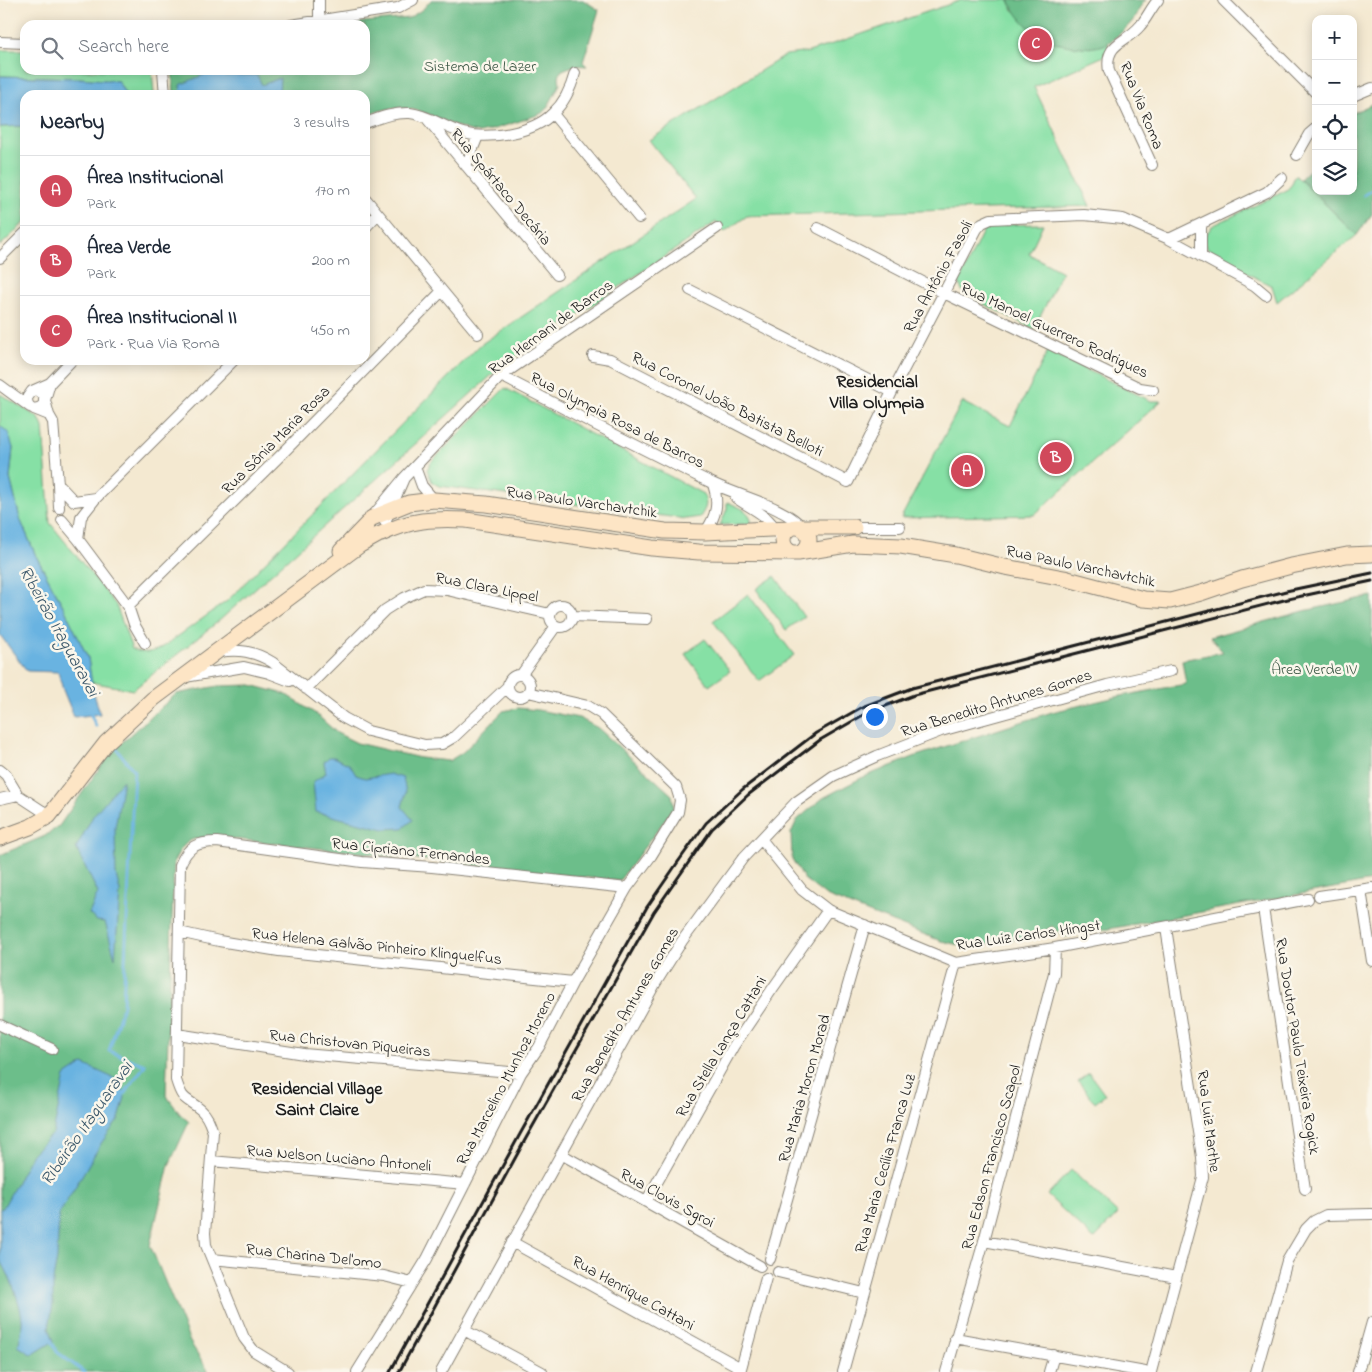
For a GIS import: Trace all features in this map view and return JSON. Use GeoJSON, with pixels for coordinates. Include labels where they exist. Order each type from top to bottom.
{"type":"FeatureCollection","features":[{"type":"Feature","properties":{"kind":"street"},"geometry":{"type":"LineString","coordinates":[[319,0],[319,20]]}},
{"type":"Feature","properties":{"kind":"street"},"geometry":{"type":"LineString","coordinates":[[325,20],[398,8],[413,0]]}},
{"type":"Feature","properties":{"kind":"street","name":"Rua Via Roma"},"geometry":{"type":"LineString","coordinates":[[1152,165],[1109,71],[1108,63],[1109,56],[1118,42],[1141,26],[1158,0]]}},
{"type":"Feature","properties":{"kind":"street"},"geometry":{"type":"LineString","coordinates":[[1223,0],[1312,89]]}},
{"type":"Feature","properties":{"kind":"street"},"geometry":{"type":"LineString","coordinates":[[0,42],[20,43]]}},
{"type":"Feature","properties":{"kind":"street"},"geometry":{"type":"LineString","coordinates":[[370,121],[392,114],[410,113],[425,116],[450,128],[478,136],[507,134],[538,124],[553,114],[571,88],[575,73]]}},
{"type":"Feature","properties":{"kind":"street"},"geometry":{"type":"LineString","coordinates":[[163,75],[165,90]]}},
{"type":"Feature","properties":{"kind":"street"},"geometry":{"type":"LineString","coordinates":[[1357,94],[1372,88]]}},
{"type":"Feature","properties":{"kind":"street"},"geometry":{"type":"LineString","coordinates":[[553,114],[639,218]]}},
{"type":"Feature","properties":{"kind":"street","name":"Rua Spártaco Decária"},"geometry":{"type":"LineString","coordinates":[[425,116],[557,275]]}},
{"type":"Feature","properties":{"kind":"street"},"geometry":{"type":"LineString","coordinates":[[1297,155],[1312,132]]}},
{"type":"Feature","properties":{"kind":"street"},"geometry":{"type":"LineString","coordinates":[[466,166],[478,136]]}},
{"type":"Feature","properties":{"kind":"street"},"geometry":{"type":"LineString","coordinates":[[1169,239],[1267,192],[1282,178]]}},
{"type":"Feature","properties":{"kind":"street"},"geometry":{"type":"LineString","coordinates":[[370,204],[478,334]]}},
{"type":"Feature","properties":{"kind":"street"},"geometry":{"type":"LineString","coordinates":[[370,223],[378,214]]}},
{"type":"Feature","properties":{"kind":"street","name":"Rua Antônio Fasoli"},"geometry":{"type":"LineString","coordinates":[[848,482],[892,392],[977,229],[982,223],[991,219],[1084,215],[1123,218],[1169,239],[1254,286],[1266,295]]}},
{"type":"Feature","properties":{"kind":"street"},"geometry":{"type":"LineString","coordinates":[[1200,224],[1201,257]]}},
{"type":"Feature","properties":{"kind":"street","name":"Rua Hernani de Barros"},"geometry":{"type":"LineString","coordinates":[[378,523],[404,478],[501,376],[717,228]]}},
{"type":"Feature","properties":{"kind":"street","name":"Rua Manoel Guerrero Rodrigues"},"geometry":{"type":"LineString","coordinates":[[818,228],[944,293],[1140,388],[1153,390]]}},
{"type":"Feature","properties":{"kind":"street"},"geometry":{"type":"LineString","coordinates":[[0,258],[20,238]]}},
{"type":"Feature","properties":{"kind":"street"},"geometry":{"type":"LineString","coordinates":[[690,290],[892,392]]}},
{"type":"Feature","properties":{"kind":"street","name":"Rua Sônia Maria Rosa"},"geometry":{"type":"LineString","coordinates":[[370,364],[442,291]]}},
{"type":"Feature","properties":{"kind":"street","name":"Rua Coronel João Batista Belloti"},"geometry":{"type":"LineString","coordinates":[[593,356],[610,360],[848,482]]}},
{"type":"Feature","properties":{"kind":"street"},"geometry":{"type":"LineString","coordinates":[[50,383],[44,404],[40,408],[32,408],[27,403],[26,398],[32,391],[50,383],[67,365]]}},
{"type":"Feature","properties":{"kind":"street"},"geometry":{"type":"LineString","coordinates":[[62,520],[67,523],[74,523],[81,517],[96,498],[229,365]]}},
{"type":"Feature","properties":{"kind":"street","name":"Rua Sônia Maria Rosa"},"geometry":{"type":"LineString","coordinates":[[128,606],[369,365]]}},
{"type":"Feature","properties":{"kind":"street","name":"Rua Olympia Rosa de Barros"},"geometry":{"type":"LineString","coordinates":[[501,376],[717,486],[767,518],[794,528]]}},
{"type":"Feature","properties":{"kind":"street"},"geometry":{"type":"LineString","coordinates":[[0,386],[32,408],[49,415]]}},
{"type":"Feature","properties":{"kind":"street"},"geometry":{"type":"LineString","coordinates":[[32,391],[41,392],[44,395],[49,415],[53,422],[59,514],[128,606],[134,624],[145,643]]}},
{"type":"Feature","properties":{"kind":"street"},"geometry":{"type":"LineString","coordinates":[[415,467],[422,486],[434,500]]}},
{"type":"Feature","properties":{"kind":"street","name":"Rua Hernani de Barros"},"geometry":{"type":"LineString","coordinates":[[378,523],[404,478]]}},
{"type":"Feature","properties":{"kind":"street"},"geometry":{"type":"LineString","coordinates":[[58,484],[81,507],[78,539]]}},
{"type":"Feature","properties":{"kind":"street"},"geometry":{"type":"LineString","coordinates":[[705,532],[713,521],[716,509],[717,486]]}},
{"type":"Feature","properties":{"kind":"street","name":"Rua Olympia Rosa de Barros"},"geometry":{"type":"LineString","coordinates":[[717,486],[760,502],[792,518],[794,528]]}},
{"type":"Feature","properties":{"kind":"street"},"geometry":{"type":"LineString","coordinates":[[59,508],[69,500],[96,498]]}},
{"type":"Feature","properties":{"kind":"street","name":"Rua Paulo Varchavtchik"},"geometry":{"type":"LineString","coordinates":[[0,838],[44,820],[47,811],[102,737],[128,710],[149,693],[177,680],[218,652],[240,643],[299,592],[360,546],[378,523],[409,503],[434,500],[495,505],[665,530],[705,532],[794,528],[900,527]]}},
{"type":"Feature","properties":{"kind":"street","name":"Rua Paulo Varchavtchik"},"geometry":{"type":"LineString","coordinates":[[378,523],[447,519],[466,520],[652,548],[698,552],[815,549],[853,544],[901,546],[956,555],[1005,567],[1064,578],[1143,600],[1170,601],[1291,566],[1347,555],[1372,554]]}},
{"type":"Feature","properties":{"kind":"street"},"geometry":{"type":"LineString","coordinates":[[854,527],[860,539],[869,544]]}},
{"type":"Feature","properties":{"kind":"street","name":"Rua Paulo Varchavtchik"},"geometry":{"type":"LineString","coordinates":[[815,549],[842,538],[854,527]]}},
{"type":"Feature","properties":{"kind":"street"},"geometry":{"type":"LineString","coordinates":[[794,528],[808,543],[805,549],[791,550],[785,532],[794,528]]}},
{"type":"Feature","properties":{"kind":"street","name":"Rua Clara Lippel"},"geometry":{"type":"LineString","coordinates":[[302,686],[386,610],[404,598],[424,589],[447,590],[550,614]]}},
{"type":"Feature","properties":{"kind":"street"},"geometry":{"type":"LineString","coordinates":[[564,605],[570,609],[573,616],[567,626],[560,627],[551,621],[550,614],[556,606],[564,605]]}},
{"type":"Feature","properties":{"kind":"street"},"geometry":{"type":"LineString","coordinates":[[573,616],[648,619]]}},
{"type":"Feature","properties":{"kind":"street"},"geometry":{"type":"LineString","coordinates":[[521,675],[556,626]]}},
{"type":"Feature","properties":{"kind":"street"},"geometry":{"type":"LineString","coordinates":[[240,643],[265,658],[344,718],[368,731],[425,745],[442,744],[454,736],[507,687],[510,678],[518,674],[525,676],[530,682],[528,692],[524,696],[517,697],[511,694],[507,687]]}},
{"type":"Feature","properties":{"kind":"street"},"geometry":{"type":"LineString","coordinates":[[177,680],[244,667],[269,673],[302,686]]}},
{"type":"Feature","properties":{"kind":"street","name":"Rua Benedito Antunes Gomes"},"geometry":{"type":"LineString","coordinates":[[441,1372],[650,992],[682,941],[743,858],[796,802],[833,776],[940,731],[1107,684],[1172,671]]}},
{"type":"Feature","properties":{"kind":"street","name":"Rua Marcelino Munhoz Moreno"},"geometry":{"type":"LineString","coordinates":[[357,1372],[427,1259],[521,1073],[539,1047],[573,982],[627,888],[651,856],[678,812],[680,800],[676,787],[601,714],[588,706],[528,692]]}},
{"type":"Feature","properties":{"kind":"street"},"geometry":{"type":"LineString","coordinates":[[0,770],[6,775],[18,795],[47,811]]}},
{"type":"Feature","properties":{"kind":"street"},"geometry":{"type":"LineString","coordinates":[[0,799],[18,795]]}},
{"type":"Feature","properties":{"kind":"street","name":"Rua Paulo Varchavtchik"},"geometry":{"type":"LineString","coordinates":[[0,832],[47,811]]}},
{"type":"Feature","properties":{"kind":"street","name":"Rua Luiz Carlos Hingst"},"geometry":{"type":"LineString","coordinates":[[761,839],[802,890],[828,910],[956,962],[1055,948],[1308,899]]}},
{"type":"Feature","properties":{"kind":"street","name":"Rua Cipriano Fernandes"},"geometry":{"type":"LineString","coordinates":[[179,932],[180,865],[185,853],[204,842],[217,842],[362,862],[432,866],[627,888]]}},
{"type":"Feature","properties":{"kind":"street"},"geometry":{"type":"LineString","coordinates":[[1320,896],[1372,888]]}},
{"type":"Feature","properties":{"kind":"street"},"geometry":{"type":"LineString","coordinates":[[1361,890],[1372,961]]}},
{"type":"Feature","properties":{"kind":"street","name":"Rua Doutor Paulo Teixeira Rogick"},"geometry":{"type":"LineString","coordinates":[[1263,908],[1305,1189]]}},
{"type":"Feature","properties":{"kind":"street","name":"Rua Stella Lança Cattani"},"geometry":{"type":"LineString","coordinates":[[646,1202],[733,1047],[828,910]]}},
{"type":"Feature","properties":{"kind":"street","name":"Rua Maria Moron Morad"},"geometry":{"type":"LineString","coordinates":[[770,1259],[865,925]]}},
{"type":"Feature","properties":{"kind":"street","name":"Rua Luiz Marthe"},"geometry":{"type":"LineString","coordinates":[[1151,1372],[1203,1177],[1202,1157],[1166,928]]}},
{"type":"Feature","properties":{"kind":"street"},"geometry":{"type":"LineString","coordinates":[[179,932],[176,1080],[180,1092],[188,1102],[201,1110],[209,1119],[213,1132],[205,1233],[206,1245],[244,1338],[254,1351],[288,1372]]}},
{"type":"Feature","properties":{"kind":"street","name":"Rua Helena Galvão Pinheiro Klinguelfus"},"geometry":{"type":"LineString","coordinates":[[179,932],[279,951],[573,982]]}},
{"type":"Feature","properties":{"kind":"street","name":"Rua Edson Francisco Scapol"},"geometry":{"type":"LineString","coordinates":[[946,1372],[984,1241],[1054,972],[1055,948]]}},
{"type":"Feature","properties":{"kind":"street","name":"Rua Maria Cecília Franca Luz"},"geometry":{"type":"LineString","coordinates":[[842,1372],[956,962]]}},
{"type":"Feature","properties":{"kind":"street"},"geometry":{"type":"LineString","coordinates":[[0,1025],[52,1048]]}},
{"type":"Feature","properties":{"kind":"street","name":"Rua Christovan Piqueiras"},"geometry":{"type":"LineString","coordinates":[[177,1034],[304,1054],[521,1073]]}},
{"type":"Feature","properties":{"kind":"street","name":"Rua Clovis Sgroi"},"geometry":{"type":"LineString","coordinates":[[561,1154],[760,1266]]}},
{"type":"Feature","properties":{"kind":"street","name":"Rua Nelson Luciano Antoneli"},"geometry":{"type":"LineString","coordinates":[[211,1161],[465,1184]]}},
{"type":"Feature","properties":{"kind":"street"},"geometry":{"type":"LineString","coordinates":[[1256,1372],[1287,1261],[1306,1230],[1314,1221],[1326,1215],[1372,1214]]}},
{"type":"Feature","properties":{"kind":"street"},"geometry":{"type":"LineString","coordinates":[[984,1241],[1176,1278]]}},
{"type":"Feature","properties":{"kind":"street","name":"Rua Henrique Cattani"},"geometry":{"type":"LineString","coordinates":[[512,1242],[740,1370]]}},
{"type":"Feature","properties":{"kind":"street","name":"Rua Charina Del'omo"},"geometry":{"type":"LineString","coordinates":[[212,1259],[384,1276],[412,1283]]}},
{"type":"Feature","properties":{"kind":"street"},"geometry":{"type":"LineString","coordinates":[[770,1259],[778,1265],[778,1272],[773,1278],[766,1278],[760,1273],[760,1266],[770,1259]]}},
{"type":"Feature","properties":{"kind":"street"},"geometry":{"type":"LineString","coordinates":[[778,1272],[864,1293]]}},
{"type":"Feature","properties":{"kind":"street"},"geometry":{"type":"LineString","coordinates":[[740,1370],[766,1278]]}},
{"type":"Feature","properties":{"kind":"street"},"geometry":{"type":"LineString","coordinates":[[1358,1372],[1372,1322]]}},
{"type":"Feature","properties":{"kind":"street"},"geometry":{"type":"LineString","coordinates":[[464,1330],[542,1372]]}},
{"type":"Feature","properties":{"kind":"street"},"geometry":{"type":"LineString","coordinates":[[955,1338],[1145,1372]]}},
{"type":"Feature","properties":{"kind":"street"},"geometry":{"type":"LineString","coordinates":[[1049,1372],[1054,1355]]}},
{"type":"Feature","properties":{"kind":"green space","name":"Sistema de Lazer"},"geometry":{"type":"Polygon","coordinates":[[[431,0],[583,0],[599,10],[583,62],[587,66],[574,66],[561,71],[559,77],[560,84],[544,111],[531,117],[479,133],[412,109],[398,108],[370,114],[370,90],[174,90],[172,75],[370,75],[370,22],[409,18],[423,9],[431,0]]]}},
{"type":"Feature","properties":{"kind":"green space"},"geometry":{"type":"Polygon","coordinates":[[[962,0],[1009,0],[1013,10],[1089,48],[1108,43],[1109,47],[1104,56],[1034,87],[1090,206],[747,216],[724,232],[716,222],[503,365],[220,620],[133,690],[91,682],[88,658],[36,556],[20,519],[10,478],[13,448],[0,426],[0,394],[39,418],[43,427],[50,523],[116,605],[132,649],[140,652],[152,652],[163,647],[227,601],[480,345],[696,199],[649,140],[786,55],[809,52],[962,0]]]}},
{"type":"Feature","properties":{"kind":"green space"},"geometry":{"type":"Polygon","coordinates":[[[1009,0],[1146,0],[1132,22],[1115,38],[1099,46],[1088,47],[1070,46],[1048,40],[1022,20],[1009,0]]]}},
{"type":"Feature","properties":{"kind":"green space"},"geometry":{"type":"Polygon","coordinates":[[[0,50],[20,50],[20,75],[152,75],[154,90],[123,90],[117,81],[0,76],[0,50]]]}},
{"type":"Feature","properties":{"kind":"green space"},"geometry":{"type":"Polygon","coordinates":[[[1372,104],[1372,214],[1357,235],[1316,195],[1357,195],[1357,111],[1372,104]]]}},
{"type":"Feature","properties":{"kind":"green space"},"geometry":{"type":"Polygon","coordinates":[[[20,126],[20,227],[0,246],[0,127],[20,126]]]}},
{"type":"Feature","properties":{"kind":"green space"},"geometry":{"type":"Polygon","coordinates":[[[1312,168],[1312,191],[1300,179],[1312,168]]]}},
{"type":"Feature","properties":{"kind":"green space"},"geometry":{"type":"Polygon","coordinates":[[[1295,175],[1312,191],[1312,195],[1316,195],[1357,235],[1277,302],[1272,286],[1212,255],[1205,243],[1205,236],[1212,226],[1287,190],[1292,184],[1295,175]]]}},
{"type":"Feature","properties":{"kind":"green space"},"geometry":{"type":"Polygon","coordinates":[[[1043,224],[1029,254],[1062,272],[1034,329],[966,295],[961,289],[959,282],[983,231],[997,225],[1043,224]]]}},
{"type":"Feature","properties":{"kind":"green space"},"geometry":{"type":"Polygon","coordinates":[[[1048,351],[1151,401],[1161,401],[1034,515],[901,518],[962,402],[1010,426],[1048,351]]]}},
{"type":"Feature","properties":{"kind":"green space"},"geometry":{"type":"Polygon","coordinates":[[[505,388],[703,494],[706,503],[702,514],[700,517],[686,519],[439,486],[432,482],[427,470],[430,463],[505,388]]]}},
{"type":"Feature","properties":{"kind":"green space"},"geometry":{"type":"Polygon","coordinates":[[[727,502],[746,511],[751,522],[748,524],[720,525],[727,509],[727,502]]]}},
{"type":"Feature","properties":{"kind":"green space"},"geometry":{"type":"Polygon","coordinates":[[[775,576],[804,617],[786,630],[756,589],[775,576]]]}},
{"type":"Feature","properties":{"kind":"green space"},"geometry":{"type":"Polygon","coordinates":[[[748,594],[794,655],[759,681],[713,621],[748,594]]]}},
{"type":"Feature","properties":{"kind":"green space","name":"Área Verde IV"},"geometry":{"type":"Polygon","coordinates":[[[1372,596],[1372,881],[1064,937],[1052,926],[1036,936],[969,947],[941,941],[826,896],[804,879],[792,859],[791,833],[797,820],[823,798],[861,778],[916,756],[1052,712],[1116,697],[1186,684],[1182,660],[1223,652],[1210,637],[1304,611],[1372,596]]]}},
{"type":"Feature","properties":{"kind":"green space"},"geometry":{"type":"Polygon","coordinates":[[[705,639],[730,671],[709,686],[685,654],[705,639]]]}},
{"type":"Feature","properties":{"kind":"green space"},"geometry":{"type":"Polygon","coordinates":[[[251,685],[285,694],[316,714],[337,733],[357,743],[420,758],[449,761],[463,752],[503,711],[518,708],[579,718],[598,728],[672,795],[674,808],[619,881],[216,837],[195,839],[186,844],[174,861],[166,1095],[180,1114],[189,1122],[169,1165],[150,1245],[190,1342],[209,1372],[0,1372],[0,855],[45,836],[59,826],[110,753],[176,694],[218,686],[251,685]]]}},
{"type":"Feature","properties":{"kind":"green space"},"geometry":{"type":"Polygon","coordinates":[[[1089,1073],[1105,1095],[1095,1103],[1078,1081],[1089,1073]]]}},
{"type":"Feature","properties":{"kind":"green space"},"geometry":{"type":"Polygon","coordinates":[[[1071,1170],[1118,1214],[1094,1239],[1047,1195],[1071,1170]]]}},
{"type":"Feature","properties":{"kind":"water"},"geometry":{"type":"Polygon","coordinates":[[[203,75],[257,75],[262,85],[280,78],[279,90],[180,90],[180,85],[203,75]]]}},
{"type":"Feature","properties":{"kind":"water"},"geometry":{"type":"Polygon","coordinates":[[[0,76],[118,81],[123,90],[20,90],[20,126],[0,127],[0,76]]]}},
{"type":"Feature","properties":{"kind":"water"},"geometry":{"type":"Polygon","coordinates":[[[0,426],[8,432],[13,448],[10,478],[20,519],[36,556],[88,658],[93,690],[100,714],[74,717],[58,672],[27,671],[0,635],[0,426]]]}},
{"type":"Feature","properties":{"kind":"water"},"geometry":{"type":"Polygon","coordinates":[[[329,757],[334,757],[350,765],[356,775],[365,778],[390,774],[403,778],[406,792],[402,807],[413,820],[403,828],[384,829],[316,812],[313,782],[326,773],[324,762],[329,757]]]}},
{"type":"Feature","properties":{"kind":"water"},"geometry":{"type":"Polygon","coordinates":[[[123,780],[115,828],[116,875],[120,891],[115,958],[105,922],[97,921],[89,914],[98,893],[76,848],[93,816],[123,780]]]}},
{"type":"Feature","properties":{"kind":"water"},"geometry":{"type":"Polygon","coordinates":[[[83,1064],[120,1081],[125,1097],[119,1119],[102,1142],[59,1214],[57,1259],[53,1280],[53,1304],[49,1328],[54,1341],[32,1355],[18,1346],[22,1329],[22,1317],[14,1290],[0,1260],[0,1209],[3,1208],[32,1154],[53,1133],[65,1076],[83,1064]]]}},
{"type":"Feature","properties":{"kind":"waterway"},"geometry":{"type":"LineString","coordinates":[[1364,195],[1372,190]]}},
{"type":"Feature","properties":{"kind":"waterway","name":"Ribeirão Itaguaravai"},"geometry":{"type":"LineString","coordinates":[[90,713],[96,726]]}},
{"type":"Feature","properties":{"kind":"waterway","name":"Ribeirão Itaguaravai"},"geometry":{"type":"LineString","coordinates":[[113,744],[134,771],[123,1005],[109,1051],[145,1065],[122,1097]]}},
{"type":"Feature","properties":{"kind":"waterway","name":"Ribeirão Itaguaravai"},"geometry":{"type":"LineString","coordinates":[[51,1340],[57,1352],[84,1372]]}},
{"type":"Feature","properties":{"kind":"railway"},"geometry":{"type":"LineString","coordinates":[[390,1372],[647,907],[706,823],[743,789],[816,733],[862,707],[912,688],[1286,591],[1372,573]]}},
{"type":"Feature","properties":{"kind":"railway"},"geometry":{"type":"LineString","coordinates":[[399,1372],[525,1140],[654,912],[712,829],[748,795],[820,740],[865,714],[914,695],[1288,599],[1372,581]]}},
{"type":"Feature","properties":{"kind":"place","name":"Área Institucional II"},"geometry":{"type":"Point","coordinates":[1036,44]}},
{"type":"Feature","properties":{"kind":"place","name":"Área Verde"},"geometry":{"type":"Point","coordinates":[1056,458]}},
{"type":"Feature","properties":{"kind":"place","name":"Área Institucional"},"geometry":{"type":"Point","coordinates":[967,471]}},
{"type":"Feature","properties":{"kind":"district","name":"Residencial Villa Olympia"},"geometry":{"type":"Point","coordinates":[877,391]}},
{"type":"Feature","properties":{"kind":"district","name":"Residencial Village Saint Claire"},"geometry":{"type":"Point","coordinates":[317,1098]}}]}
